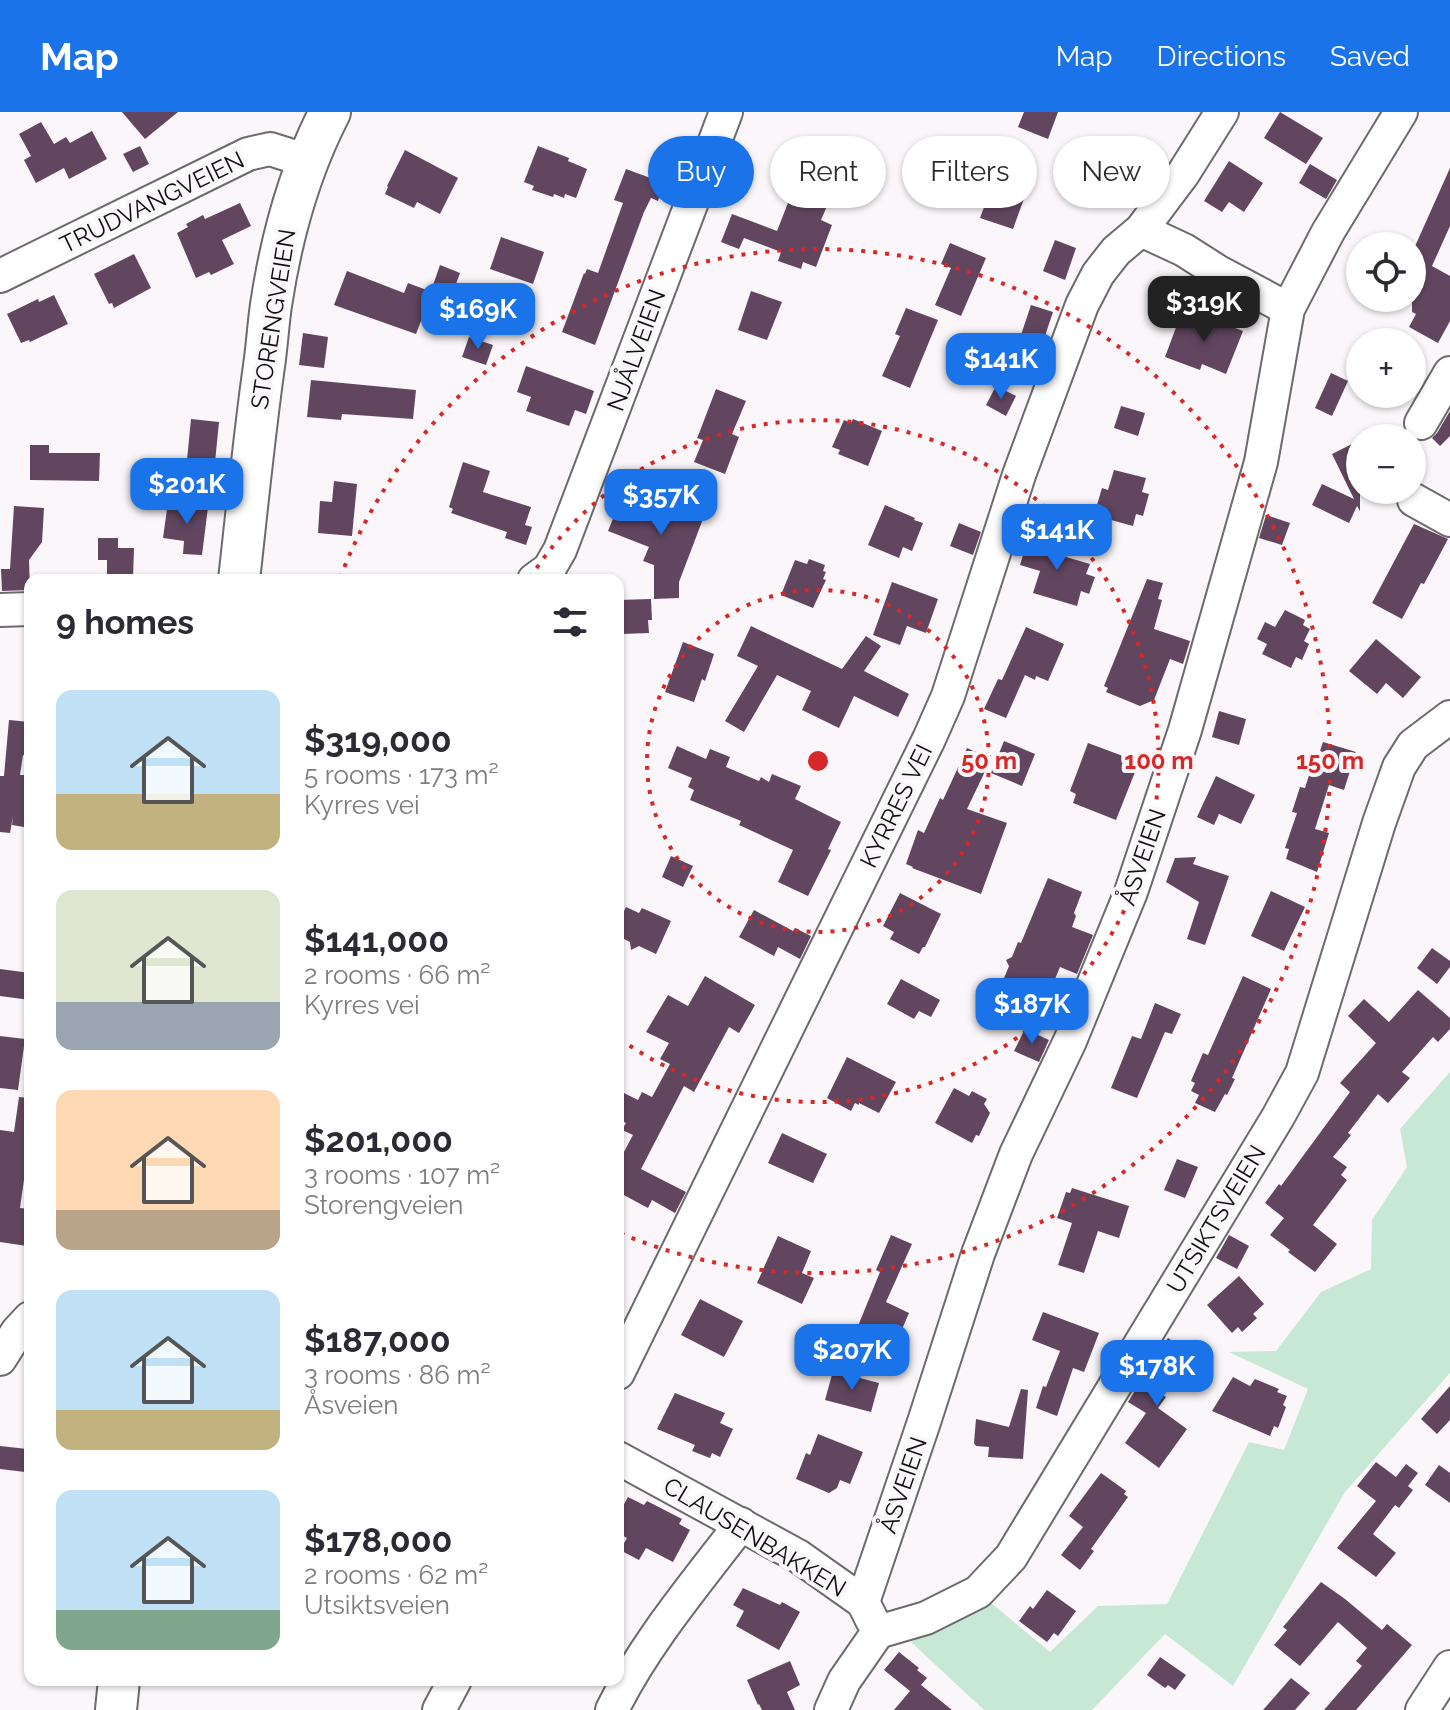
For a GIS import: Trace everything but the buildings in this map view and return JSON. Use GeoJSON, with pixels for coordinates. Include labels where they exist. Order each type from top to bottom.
{"type":"FeatureCollection","features":[{"type":"Feature","properties":{"kind":"main road","name":"STORENGVEIEN"},"geometry":{"type":"LineString","coordinates":[[240,574],[271,305],[294,203],[308,161],[330,112]]}},
{"type":"Feature","properties":{"kind":"main road"},"geometry":{"type":"LineString","coordinates":[[116,1710],[118,1686]]}},
{"type":"Feature","properties":{"kind":"street","name":"NJÅLVEIEN"},"geometry":{"type":"LineString","coordinates":[[542,574],[549,569],[560,550],[726,112]]}},
{"type":"Feature","properties":{"kind":"street","name":"KYRRES VEI"},"geometry":{"type":"LineString","coordinates":[[624,1361],[948,696],[1019,475],[1082,305],[1098,274],[1116,251],[1141,230],[1183,174],[1222,112]]}},
{"type":"Feature","properties":{"kind":"street","name":"ÅSVEIEN"},"geometry":{"type":"LineString","coordinates":[[863,1602],[978,1254],[1016,1154],[1070,1041],[1131,892],[1180,745],[1261,462],[1288,309],[1328,232],[1401,112]]}},
{"type":"Feature","properties":{"kind":"street","name":"TRUDVANGVEIEN"},"geometry":{"type":"LineString","coordinates":[[0,276],[248,154],[270,149],[308,161]]}},
{"type":"Feature","properties":{"kind":"street"},"geometry":{"type":"LineString","coordinates":[[1141,230],[1184,250],[1288,309]]}},
{"type":"Feature","properties":{"kind":"street"},"geometry":{"type":"LineString","coordinates":[[1421,423],[1450,373]]}},
{"type":"Feature","properties":{"kind":"street"},"geometry":{"type":"LineString","coordinates":[[1421,504],[1450,520]]}},
{"type":"Feature","properties":{"kind":"street"},"geometry":{"type":"LineString","coordinates":[[0,610],[24,609]]}},
{"type":"Feature","properties":{"kind":"street","name":"UTSIKTSVEIEN"},"geometry":{"type":"LineString","coordinates":[[878,1632],[926,1618],[978,1592],[1011,1557],[1302,1073],[1399,767],[1413,745],[1450,717]]}},
{"type":"Feature","properties":{"kind":"street"},"geometry":{"type":"LineString","coordinates":[[0,1359],[24,1324]]}},
{"type":"Feature","properties":{"kind":"street","name":"CLAUSENBAKKEN"},"geometry":{"type":"LineString","coordinates":[[624,1461],[798,1556],[863,1602],[878,1632]]}},
{"type":"Feature","properties":{"kind":"street"},"geometry":{"type":"LineString","coordinates":[[624,1685],[685,1597],[741,1524]]}},
{"type":"Feature","properties":{"kind":"street"},"geometry":{"type":"LineString","coordinates":[[831,1710],[844,1681],[878,1632]]}},
{"type":"Feature","properties":{"kind":"street"},"geometry":{"type":"LineString","coordinates":[[1422,1710],[1450,1667]]}},
{"type":"Feature","properties":{"kind":"street"},"geometry":{"type":"LineString","coordinates":[[439,1710],[452,1686]]}},
{"type":"Feature","properties":{"kind":"street"},"geometry":{"type":"LineString","coordinates":[[612,1710],[624,1686]]}},
{"type":"Feature","properties":{"kind":"green space"},"geometry":{"type":"Polygon","coordinates":[[[1450,1072],[1450,1373],[1345,1492],[1233,1686],[1165,1634],[1092,1710],[984,1710],[911,1642],[990,1602],[1050,1652],[1098,1606],[1167,1604],[1249,1442],[1284,1450],[1308,1389],[1229,1352],[1276,1351],[1321,1292],[1371,1269],[1372,1220],[1407,1167],[1400,1129],[1450,1072]]]}}]}
